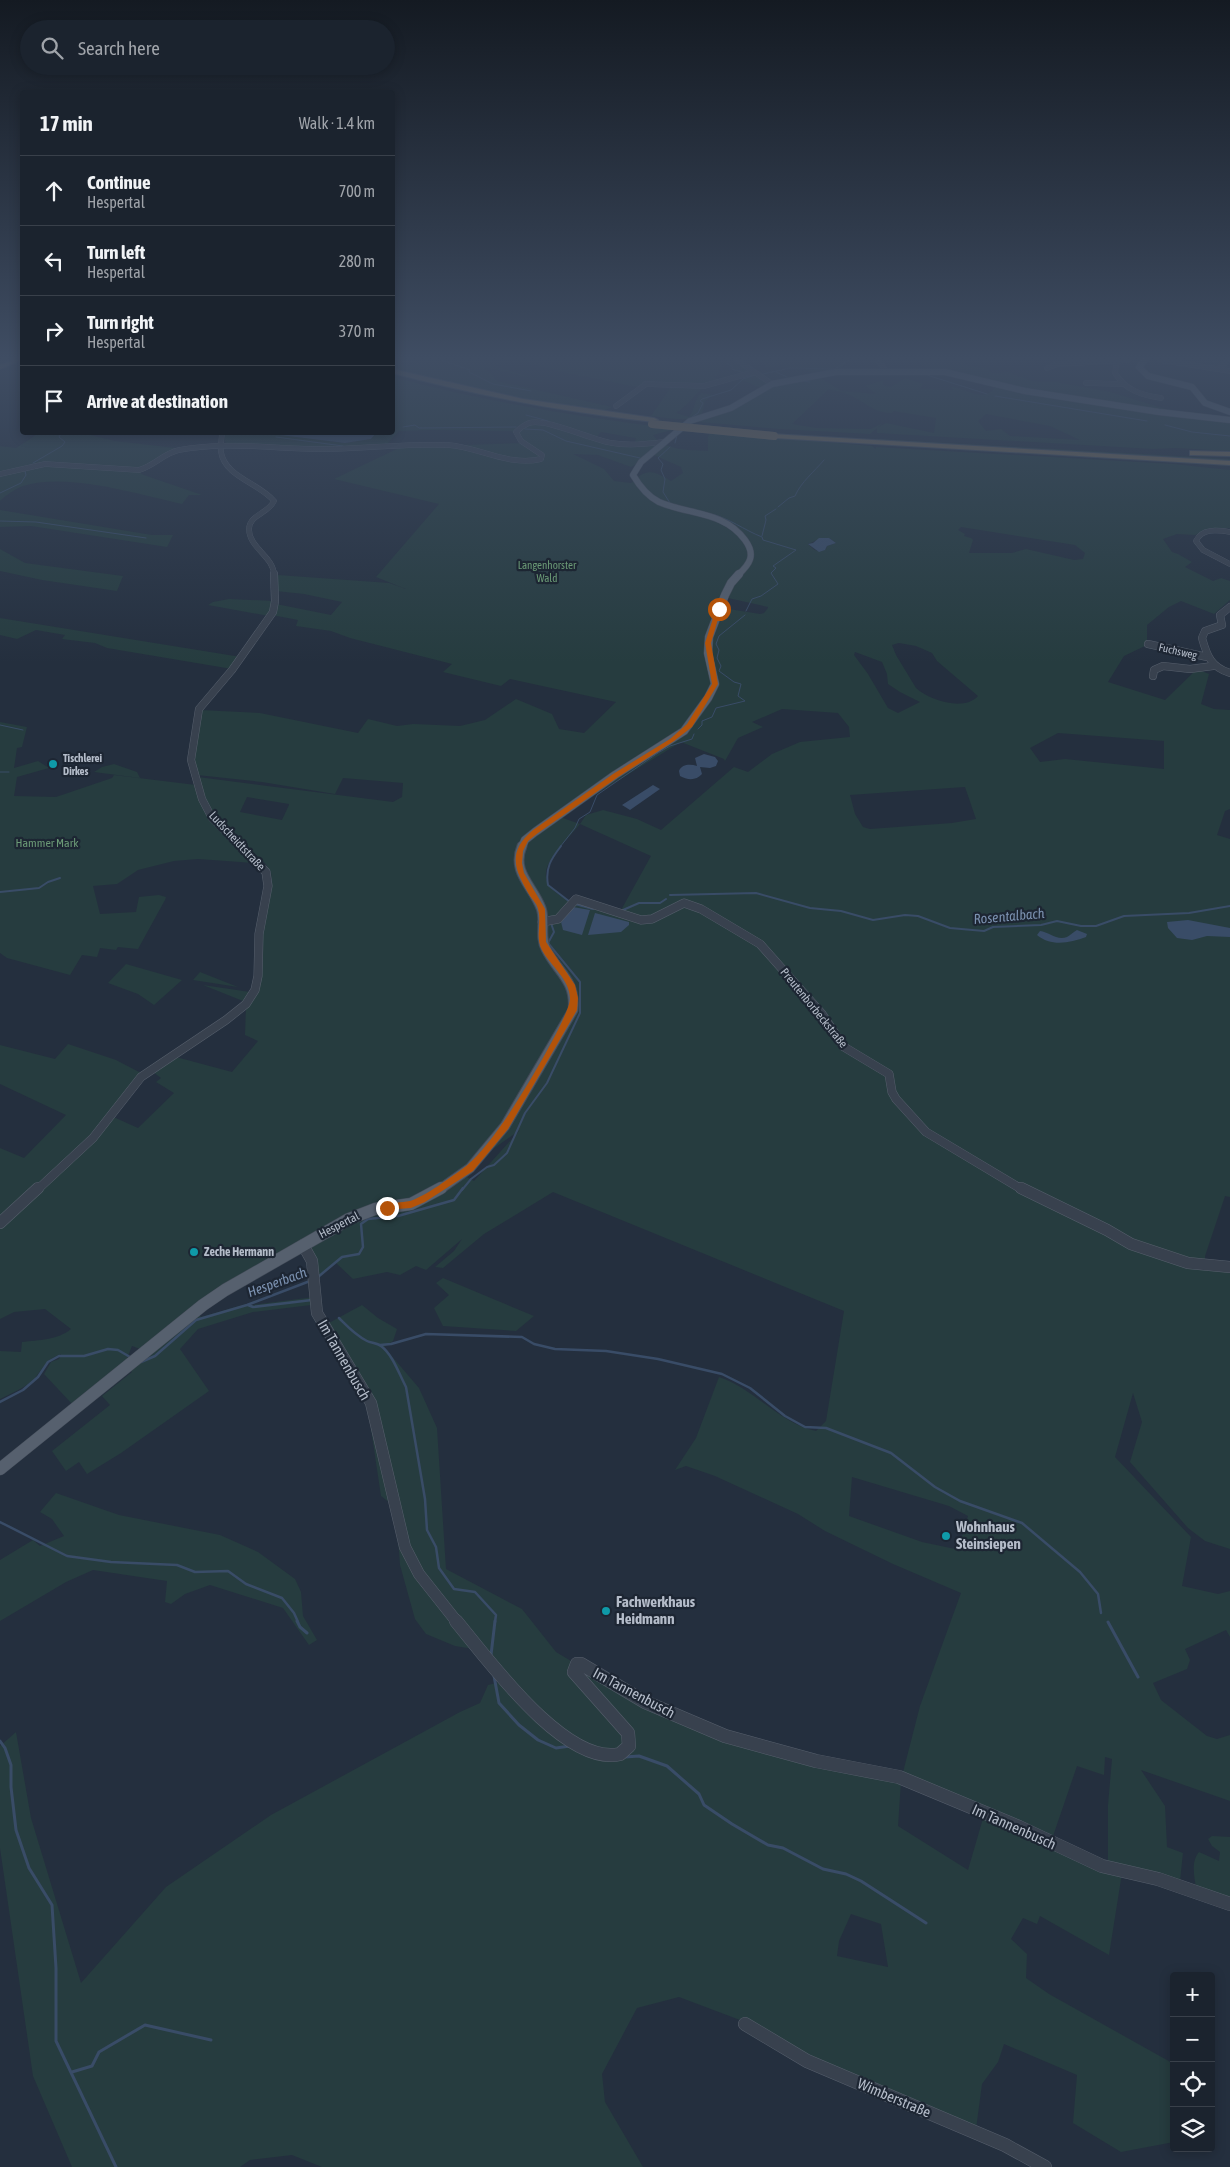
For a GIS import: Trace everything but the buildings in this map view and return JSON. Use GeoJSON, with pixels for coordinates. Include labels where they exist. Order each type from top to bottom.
{"type":"FeatureCollection","features":[{"type":"Feature","properties":{"kind":"highway"},"geometry":{"type":"LineString","coordinates":[[1157,461],[1230,468]]}},
{"type":"Feature","properties":{"kind":"highway"},"geometry":{"type":"LineString","coordinates":[[1199,461],[1230,463]]}},
{"type":"Feature","properties":{"kind":"main road","name":"Hespertal"},"geometry":{"type":"LineString","coordinates":[[0,1469],[203,1305],[303,1245],[356,1216],[375,1209],[411,1204],[437,1191],[470,1168],[505,1126],[573,1010],[574,998],[571,985],[546,950],[543,942],[542,909],[520,873],[520,851],[525,840],[615,775],[672,740],[690,725],[715,684],[708,643],[719,609],[732,581],[749,564],[752,556],[750,548],[728,522],[660,503],[644,493],[633,475],[644,461]]}},
{"type":"Feature","properties":{"kind":"street"},"geometry":{"type":"LineString","coordinates":[[0,474],[45,464],[135,471],[151,467],[158,461]]}},
{"type":"Feature","properties":{"kind":"street","name":"Ludscheidtstraße"},"geometry":{"type":"LineString","coordinates":[[0,1223],[93,1138],[141,1077],[218,1027],[238,1011],[252,994],[257,983],[259,934],[268,886],[266,872],[212,818],[202,799],[191,760],[194,730],[199,709],[232,670],[271,616],[275,601],[274,567],[252,540],[249,528],[253,519],[272,506],[273,499],[263,489],[232,471],[226,461]]}},
{"type":"Feature","properties":{"kind":"street"},"geometry":{"type":"LineString","coordinates":[[1230,532],[1214,530],[1196,538],[1197,544],[1208,554],[1230,564]]}},
{"type":"Feature","properties":{"kind":"street"},"geometry":{"type":"LineString","coordinates":[[1230,607],[1220,615],[1222,625],[1230,631]]}},
{"type":"Feature","properties":{"kind":"street"},"geometry":{"type":"LineString","coordinates":[[1222,625],[1205,631],[1202,634],[1207,657],[1213,666],[1230,674]]}},
{"type":"Feature","properties":{"kind":"street","name":"Fuchsweg"},"geometry":{"type":"LineString","coordinates":[[1148,644],[1207,657]]}},
{"type":"Feature","properties":{"kind":"street"},"geometry":{"type":"LineString","coordinates":[[1154,676],[1154,670],[1163,666],[1190,669],[1213,666]]}},
{"type":"Feature","properties":{"kind":"street","name":"Preutenborbeckstraße"},"geometry":{"type":"LineString","coordinates":[[542,922],[558,919],[576,900],[647,920],[687,903],[722,920],[760,944],[822,1014],[844,1047],[852,1054],[889,1074],[892,1092],[896,1099],[926,1132],[1036,1198],[1107,1230],[1131,1244],[1188,1264],[1230,1267]]}},
{"type":"Feature","properties":{"kind":"street","name":"Im Tannenbusch"},"geometry":{"type":"LineString","coordinates":[[303,1245],[310,1256],[315,1278],[317,1313],[360,1382],[370,1403],[396,1514],[405,1547],[412,1563],[514,1691],[547,1725],[588,1749],[607,1756],[624,1753],[629,1747],[631,1740],[628,1733],[574,1672],[577,1664],[581,1664],[645,1702],[718,1733],[816,1760],[899,1778],[1019,1827],[1102,1866],[1158,1879],[1230,1904]]}},
{"type":"Feature","properties":{"kind":"street","name":"Wimberstraße"},"geometry":{"type":"LineString","coordinates":[[745,2024],[807,2061],[1005,2145],[1045,2167]]}},
{"type":"Feature","properties":{"kind":"green space"},"geometry":{"type":"Polygon","coordinates":[[[0,461],[158,461],[141,469],[52,464],[0,473],[0,461]]]}},
{"type":"Feature","properties":{"kind":"green space","name":"Langenhorster Wald"},"geometry":{"type":"Polygon","coordinates":[[[371,461],[588,461],[604,469],[614,481],[631,483],[641,475],[650,472],[671,481],[683,473],[681,467],[668,461],[1123,461],[1230,470],[1230,528],[1210,528],[1195,535],[1177,534],[1163,539],[1172,552],[1192,562],[1185,567],[1213,581],[1221,578],[1230,581],[1230,600],[1214,614],[1181,601],[1169,607],[1147,625],[1147,645],[1124,656],[1108,682],[1165,700],[1197,669],[1209,674],[1201,704],[1214,709],[1230,710],[1230,809],[1225,811],[1217,835],[1230,839],[1230,1197],[1225,1196],[1205,1256],[1205,1264],[1230,1267],[1230,1549],[1205,1541],[1188,1528],[1130,1462],[1142,1422],[1133,1393],[1115,1457],[1191,1537],[1182,1586],[1218,1594],[1230,1591],[1230,1637],[1226,1630],[1185,1649],[1190,1660],[1187,1669],[1153,1683],[1161,1700],[1207,1736],[1217,1739],[1230,1735],[1230,1801],[1141,1770],[1165,1806],[1167,1847],[1183,1853],[1180,1881],[1108,1862],[1108,1805],[1112,1759],[1105,1757],[1104,1775],[1077,1766],[1051,1842],[1122,1873],[1109,1955],[1040,1916],[1037,1924],[1023,1918],[1011,1939],[1027,1954],[1026,1978],[1049,1994],[1170,2062],[1170,2143],[1121,2152],[1073,2123],[1077,2075],[1004,2044],[998,2062],[982,2084],[976,2129],[809,2057],[740,2020],[679,1997],[637,2008],[602,2074],[605,2102],[643,2167],[322,2167],[292,2155],[250,2160],[240,2167],[72,2167],[33,2076],[0,1848],[0,1746],[16,1732],[31,1818],[81,1983],[166,1887],[271,1815],[460,1712],[480,1703],[488,1685],[504,1681],[527,1709],[543,1724],[578,1746],[606,1757],[619,1757],[628,1752],[633,1741],[623,1726],[581,1678],[585,1672],[686,1725],[728,1741],[816,1763],[901,1780],[920,1706],[961,1593],[893,1564],[825,1531],[798,1514],[715,1476],[686,1466],[675,1470],[696,1438],[719,1377],[732,1382],[791,1421],[816,1431],[826,1421],[844,1311],[553,1192],[484,1234],[443,1268],[435,1267],[454,1251],[462,1239],[426,1270],[416,1266],[400,1275],[387,1272],[353,1279],[336,1263],[317,1277],[311,1246],[370,1214],[417,1205],[442,1192],[465,1176],[474,1181],[520,1130],[437,1188],[403,1203],[367,1209],[349,1215],[227,1285],[196,1306],[143,1350],[132,1346],[126,1361],[73,1405],[44,1374],[51,1362],[59,1359],[61,1354],[48,1361],[27,1385],[0,1399],[0,1351],[21,1352],[22,1342],[54,1337],[71,1329],[45,1309],[14,1312],[0,1319],[0,1148],[24,1158],[66,1115],[0,1084],[0,1045],[55,1059],[68,1044],[116,1060],[141,1073],[109,1115],[138,1128],[174,1093],[156,1082],[161,1078],[153,1072],[176,1057],[232,1072],[258,1041],[245,1035],[246,1006],[255,993],[261,979],[262,930],[272,883],[271,872],[265,863],[231,835],[210,811],[203,799],[198,777],[393,802],[402,797],[403,783],[343,778],[335,794],[262,782],[197,775],[194,759],[194,742],[200,710],[260,713],[358,733],[368,719],[397,726],[413,724],[460,726],[485,720],[516,699],[552,714],[559,729],[584,733],[616,702],[510,679],[501,686],[443,672],[452,664],[350,638],[331,631],[296,626],[298,620],[272,615],[276,604],[331,615],[342,602],[304,594],[276,591],[278,575],[389,583],[406,589],[376,577],[439,504],[334,479],[371,461]],[[961,527],[958,530],[965,534],[964,536],[973,540],[969,553],[1012,553],[1026,549],[1074,560],[1083,559],[1085,553],[1075,545],[961,527]],[[829,538],[819,539],[808,544],[816,551],[826,549],[827,546],[836,543],[829,538]],[[728,598],[723,608],[760,614],[764,613],[768,607],[728,598]],[[899,643],[892,645],[916,688],[929,697],[956,704],[972,701],[978,696],[937,661],[932,653],[916,646],[899,643]],[[855,652],[854,655],[868,674],[888,708],[898,713],[920,702],[888,684],[887,674],[882,662],[855,652]],[[782,709],[752,722],[763,727],[738,738],[725,761],[681,742],[539,829],[518,850],[520,872],[540,905],[535,892],[522,872],[519,850],[539,831],[560,817],[580,824],[586,815],[603,810],[637,819],[661,830],[734,767],[748,772],[772,754],[800,742],[850,737],[849,727],[838,713],[782,709]],[[1058,733],[1030,748],[1040,762],[1065,759],[1164,769],[1164,741],[1058,733]],[[965,787],[850,795],[855,814],[863,827],[870,829],[952,823],[976,819],[965,787]],[[247,797],[240,812],[282,820],[289,804],[247,797]],[[580,824],[553,856],[546,875],[549,885],[558,894],[574,903],[577,900],[635,918],[620,912],[651,856],[580,824]],[[852,1477],[849,1516],[922,1542],[960,1550],[968,1516],[949,1506],[852,1477]],[[901,1781],[898,1826],[968,1870],[984,1815],[901,1781]],[[851,1914],[839,1941],[837,1956],[888,1967],[881,1924],[851,1914]]]}},
{"type":"Feature","properties":{"kind":"green space"},"geometry":{"type":"Polygon","coordinates":[[[615,461],[642,461],[631,467],[615,461]]]}},
{"type":"Feature","properties":{"kind":"green space"},"geometry":{"type":"Polygon","coordinates":[[[64,466],[127,472],[140,471],[141,474],[202,495],[189,495],[182,504],[102,486],[81,483],[41,482],[23,486],[11,492],[0,501],[0,475],[31,467],[64,466]]]}},
{"type":"Feature","properties":{"kind":"green space"},"geometry":{"type":"Polygon","coordinates":[[[0,510],[152,535],[173,535],[167,547],[31,526],[0,527],[0,510]]]}},
{"type":"Feature","properties":{"kind":"green space"},"geometry":{"type":"Polygon","coordinates":[[[0,549],[25,563],[123,576],[117,591],[42,580],[0,571],[0,549]]]}},
{"type":"Feature","properties":{"kind":"green space"},"geometry":{"type":"Polygon","coordinates":[[[229,599],[274,601],[269,616],[208,605],[213,602],[229,599]]]}},
{"type":"Feature","properties":{"kind":"green space"},"geometry":{"type":"Polygon","coordinates":[[[0,618],[241,657],[232,669],[107,648],[95,643],[62,639],[65,635],[36,630],[17,639],[0,635],[0,618]]]}},
{"type":"Feature","properties":{"kind":"green space","name":"Hammer Mark"},"geometry":{"type":"Polygon","coordinates":[[[0,722],[27,727],[22,747],[17,748],[14,768],[38,761],[49,768],[17,777],[14,796],[56,797],[112,778],[114,775],[196,785],[225,837],[254,863],[198,859],[174,861],[138,870],[117,884],[93,886],[100,914],[136,912],[139,897],[159,895],[166,897],[138,949],[118,947],[116,950],[100,948],[97,957],[82,955],[70,975],[7,958],[0,953],[0,722]]]}},
{"type":"Feature","properties":{"kind":"green space"},"geometry":{"type":"Polygon","coordinates":[[[114,764],[137,772],[140,778],[94,772],[102,767],[114,764]]]}},
{"type":"Feature","properties":{"kind":"green space"},"geometry":{"type":"Polygon","coordinates":[[[126,964],[182,980],[154,1005],[138,994],[108,983],[126,964]]]}},
{"type":"Feature","properties":{"kind":"green space"},"geometry":{"type":"Polygon","coordinates":[[[200,972],[238,987],[193,980],[200,972]]]}},
{"type":"Feature","properties":{"kind":"green space"},"geometry":{"type":"Polygon","coordinates":[[[203,985],[250,992],[243,1001],[203,985]]]}},
{"type":"Feature","properties":{"kind":"green space"},"geometry":{"type":"Polygon","coordinates":[[[443,1278],[534,1316],[516,1331],[443,1326],[434,1308],[449,1295],[436,1283],[443,1278]]]}},
{"type":"Feature","properties":{"kind":"green space"},"geometry":{"type":"Polygon","coordinates":[[[314,1297],[311,1305],[253,1312],[198,1329],[180,1349],[209,1391],[121,1453],[87,1474],[79,1462],[66,1471],[52,1451],[110,1405],[102,1396],[132,1372],[128,1369],[198,1313],[201,1317],[246,1304],[253,1305],[314,1297]]]}},
{"type":"Feature","properties":{"kind":"green space"},"geometry":{"type":"Polygon","coordinates":[[[362,1305],[378,1318],[397,1329],[393,1341],[384,1347],[419,1388],[437,1428],[446,1569],[522,1609],[556,1652],[571,1661],[572,1672],[627,1734],[620,1751],[587,1747],[548,1723],[474,1649],[455,1646],[426,1634],[415,1619],[400,1565],[397,1525],[390,1503],[381,1496],[371,1429],[373,1399],[327,1324],[362,1305]]]}},
{"type":"Feature","properties":{"kind":"green space"},"geometry":{"type":"Polygon","coordinates":[[[56,1493],[119,1515],[220,1535],[258,1552],[295,1579],[301,1592],[303,1616],[317,1640],[309,1645],[283,1608],[210,1585],[185,1594],[171,1604],[165,1602],[167,1581],[93,1570],[66,1582],[0,1621],[0,1560],[33,1540],[40,1546],[64,1536],[52,1519],[40,1512],[56,1493]]]}},
{"type":"Feature","properties":{"kind":"green space"},"geometry":{"type":"Polygon","coordinates":[[[1212,1836],[1230,1837],[1230,1900],[1196,1887],[1194,1864],[1199,1852],[1219,1861],[1220,1852],[1212,1846],[1208,1839],[1212,1836]]]}},
{"type":"Feature","properties":{"kind":"water"},"geometry":{"type":"Polygon","coordinates":[[[819,538],[829,538],[836,543],[827,546],[825,550],[819,552],[808,544],[813,543],[819,538]]]}},
{"type":"Feature","properties":{"kind":"water"},"geometry":{"type":"Polygon","coordinates":[[[704,754],[715,757],[718,761],[716,766],[710,768],[700,767],[702,774],[694,779],[680,776],[679,771],[682,767],[689,765],[697,766],[695,758],[704,754]]]}},
{"type":"Feature","properties":{"kind":"water"},"geometry":{"type":"Polygon","coordinates":[[[653,785],[660,789],[630,810],[622,805],[653,785]]]}},
{"type":"Feature","properties":{"kind":"water"},"geometry":{"type":"Polygon","coordinates":[[[573,907],[590,910],[582,935],[563,930],[561,922],[573,907]]]}},
{"type":"Feature","properties":{"kind":"water"},"geometry":{"type":"Polygon","coordinates":[[[595,913],[629,922],[629,925],[621,932],[588,935],[595,913]]]}},
{"type":"Feature","properties":{"kind":"water"},"geometry":{"type":"Polygon","coordinates":[[[1188,920],[1230,928],[1230,937],[1207,936],[1192,940],[1177,938],[1168,928],[1167,922],[1188,920]]]}},
{"type":"Feature","properties":{"kind":"water"},"geometry":{"type":"Polygon","coordinates":[[[1077,930],[1087,934],[1086,937],[1061,943],[1042,939],[1037,935],[1040,931],[1063,938],[1077,930]]]}},
{"type":"Feature","properties":{"kind":"waterway","name":"Hesperbach"},"geometry":{"type":"LineString","coordinates":[[661,461],[663,464],[661,470],[665,479],[663,492],[670,503]]}},
{"type":"Feature","properties":{"kind":"waterway"},"geometry":{"type":"LineString","coordinates":[[778,507],[789,498],[795,496],[804,482],[823,461]]}},
{"type":"Feature","properties":{"kind":"waterway"},"geometry":{"type":"LineString","coordinates":[[0,493],[21,483],[26,475],[25,471]]}},
{"type":"Feature","properties":{"kind":"waterway"},"geometry":{"type":"LineString","coordinates":[[762,536],[766,520],[765,516],[776,509]]}},
{"type":"Feature","properties":{"kind":"waterway","name":"Hesperbach"},"geometry":{"type":"LineString","coordinates":[[711,514],[724,518],[762,537],[763,540],[796,550],[773,566],[776,568],[771,573],[778,584],[761,596],[752,599],[746,611]]}},
{"type":"Feature","properties":{"kind":"waterway"},"geometry":{"type":"LineString","coordinates":[[0,521],[36,522],[146,538]]}},
{"type":"Feature","properties":{"kind":"waterway","name":"Hesperbach"},"geometry":{"type":"LineString","coordinates":[[698,729],[702,725],[702,721],[712,717],[716,708],[745,701],[738,696],[741,684],[734,682],[719,671],[721,666],[717,658],[719,650],[716,644],[719,636],[745,615]]}},
{"type":"Feature","properties":{"kind":"waterway"},"geometry":{"type":"LineString","coordinates":[[0,725],[23,730]]}},
{"type":"Feature","properties":{"kind":"waterway","name":"Hesperbach"},"geometry":{"type":"LineString","coordinates":[[560,847],[575,828],[579,819],[590,812],[597,795],[658,753],[670,746],[692,739],[694,734]]}},
{"type":"Feature","properties":{"kind":"waterway"},"geometry":{"type":"LineString","coordinates":[[0,772],[9,772]]}},
{"type":"Feature","properties":{"kind":"waterway","name":"Hesperbach"},"geometry":{"type":"LineString","coordinates":[[561,846],[550,864],[547,874],[548,885],[570,902]]}},
{"type":"Feature","properties":{"kind":"waterway"},"geometry":{"type":"LineString","coordinates":[[0,892],[39,888],[48,882],[60,878]]}},
{"type":"Feature","properties":{"kind":"waterway","name":"Rosentalbach"},"geometry":{"type":"LineString","coordinates":[[670,895],[756,893],[810,908],[841,911],[873,920],[905,915],[918,916],[950,928],[984,931],[993,927],[1041,925],[1057,921],[1081,926],[1096,926],[1124,916],[1189,913],[1230,906]]}},
{"type":"Feature","properties":{"kind":"waterway"},"geometry":{"type":"LineString","coordinates":[[623,910],[639,903],[660,903],[666,899]]}},
{"type":"Feature","properties":{"kind":"waterway"},"geometry":{"type":"LineString","coordinates":[[575,904],[593,909]]}},
{"type":"Feature","properties":{"kind":"waterway","name":"Hesperbach"},"geometry":{"type":"LineString","coordinates":[[462,1190],[471,1179],[487,1167],[494,1165],[507,1153],[525,1113],[547,1083],[580,1013],[580,982],[548,943],[554,932],[551,923]]}},
{"type":"Feature","properties":{"kind":"waterway","name":"Hesperbach"},"geometry":{"type":"LineString","coordinates":[[318,1277],[342,1257],[359,1254],[363,1247],[361,1224],[368,1219],[398,1216],[454,1200],[463,1188]]}},
{"type":"Feature","properties":{"kind":"waterway","name":"Hesperbach"},"geometry":{"type":"LineString","coordinates":[[141,1362],[155,1356],[196,1320],[247,1305],[310,1281]]}},
{"type":"Feature","properties":{"kind":"waterway"},"geometry":{"type":"LineString","coordinates":[[248,1305],[253,1307],[312,1300]]}},
{"type":"Feature","properties":{"kind":"waterway"},"geometry":{"type":"LineString","coordinates":[[339,1318],[359,1336],[381,1346],[389,1354],[395,1365],[406,1387],[425,1499],[427,1530],[436,1547],[439,1568],[454,1589],[475,1592],[496,1615],[495,1622]]}},
{"type":"Feature","properties":{"kind":"waterway"},"geometry":{"type":"LineString","coordinates":[[380,1345],[391,1344],[426,1334],[522,1337],[534,1344],[555,1349],[606,1351],[658,1359],[722,1374],[750,1388],[785,1416],[805,1427],[826,1428],[891,1453],[935,1487],[960,1501],[1022,1523],[1080,1572],[1098,1594],[1101,1613]]}},
{"type":"Feature","properties":{"kind":"waterway","name":"Hesperbach"},"geometry":{"type":"LineString","coordinates":[[0,1402],[23,1390],[38,1377],[48,1362],[59,1356],[84,1356],[108,1349],[118,1350],[130,1357]]}},
{"type":"Feature","properties":{"kind":"waterway"},"geometry":{"type":"LineString","coordinates":[[0,1522],[67,1556],[111,1562],[177,1565],[195,1572],[228,1571],[246,1584],[282,1598],[294,1613],[298,1622]]}},
{"type":"Feature","properties":{"kind":"waterway"},"geometry":{"type":"LineString","coordinates":[[297,1621],[300,1627],[307,1633]]}},
{"type":"Feature","properties":{"kind":"waterway"},"geometry":{"type":"LineString","coordinates":[[491,1655],[495,1621]]}},
{"type":"Feature","properties":{"kind":"waterway"},"geometry":{"type":"LineString","coordinates":[[1108,1622],[1138,1677]]}},
{"type":"Feature","properties":{"kind":"waterway"},"geometry":{"type":"LineString","coordinates":[[494,1676],[499,1703],[519,1725],[538,1740],[556,1748],[570,1746]]}},
{"type":"Feature","properties":{"kind":"waterway"},"geometry":{"type":"LineString","coordinates":[[0,1741],[5,1748],[11,1765],[11,1787],[16,1830],[29,1868],[52,1905],[56,1968],[56,2041],[116,2167]]}},
{"type":"Feature","properties":{"kind":"waterway"},"geometry":{"type":"LineString","coordinates":[[625,1757],[639,1756],[667,1766],[699,1794],[704,1805],[732,1824],[768,1845],[783,1848],[823,1869],[846,1874],[861,1881],[926,1923]]}},
{"type":"Feature","properties":{"kind":"waterway"},"geometry":{"type":"LineString","coordinates":[[72,2072],[92,2066],[99,2052],[145,2025],[211,2040]]}},
{"type":"Feature","properties":{"kind":"place","name":"Tischlerei Dirkes"},"geometry":{"type":"Point","coordinates":[53,764]}},
{"type":"Feature","properties":{"kind":"place","name":"Zeche Hermann"},"geometry":{"type":"Point","coordinates":[194,1252]}},
{"type":"Feature","properties":{"kind":"place","name":"Wohnhaus Steinsiepen"},"geometry":{"type":"Point","coordinates":[946,1536]}},
{"type":"Feature","properties":{"kind":"place","name":"Fachwerkhaus Heidmann"},"geometry":{"type":"Point","coordinates":[606,1611]}},
{"type":"Feature","properties":{"kind":"route"},"geometry":{"type":"LineString","coordinates":[[387,1208],[411,1204],[422,1199],[456,1179],[470,1168],[505,1126],[557,1040],[573,1010],[574,998],[571,985],[546,950],[543,942],[542,909],[520,873],[520,851],[525,840],[601,787],[615,775],[672,740],[690,725],[715,684],[708,643],[719,609]]}}]}
